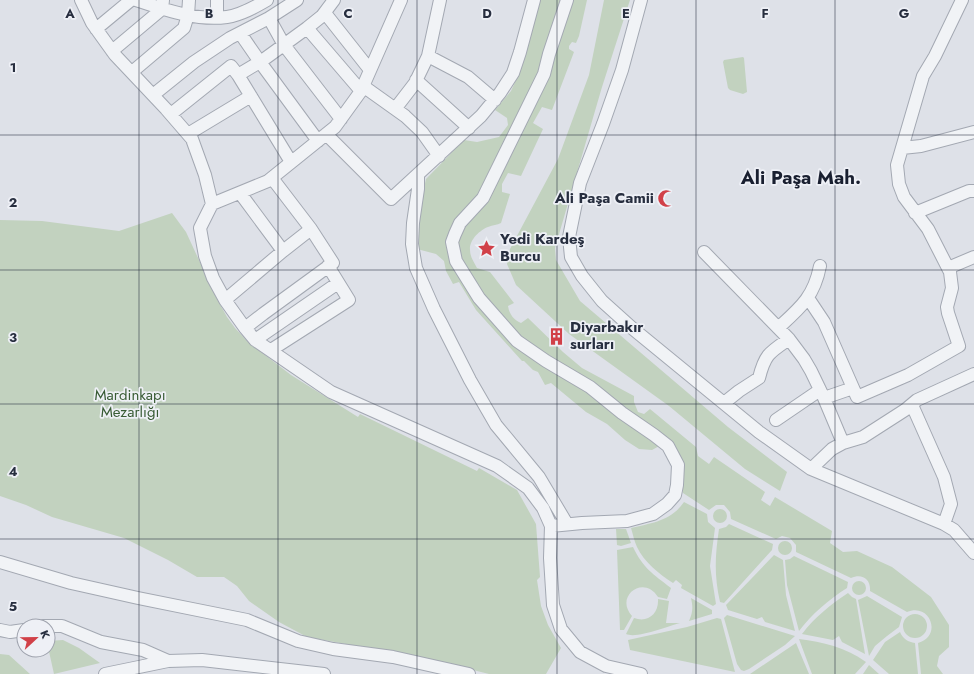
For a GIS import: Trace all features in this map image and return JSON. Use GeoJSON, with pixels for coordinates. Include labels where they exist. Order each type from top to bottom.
{"type":"FeatureCollection","features":[{"type":"Feature","properties":{"kind":"street"},"geometry":{"type":"LineString","coordinates":[[81,0],[92,23],[112,50],[192,139],[205,175],[212,204],[200,228],[205,256],[213,278],[225,300],[245,328],[255,340],[331,392],[497,466],[528,488],[543,508],[551,526],[550,558],[553,605],[561,629],[580,652],[606,666],[641,674]]}},
{"type":"Feature","properties":{"kind":"street"},"geometry":{"type":"LineString","coordinates":[[96,29],[131,0]]}},
{"type":"Feature","properties":{"kind":"street"},"geometry":{"type":"LineString","coordinates":[[136,0],[163,4],[180,15],[217,17],[228,17],[252,9],[267,0]]}},
{"type":"Feature","properties":{"kind":"street"},"geometry":{"type":"LineString","coordinates":[[132,72],[184,28],[188,15],[189,0]]}},
{"type":"Feature","properties":{"kind":"street"},"geometry":{"type":"LineString","coordinates":[[217,0],[217,17]]}},
{"type":"Feature","properties":{"kind":"street"},"geometry":{"type":"LineString","coordinates":[[153,95],[194,62],[240,33],[269,18],[298,0]]}},
{"type":"Feature","properties":{"kind":"street"},"geometry":{"type":"LineString","coordinates":[[238,75],[260,62],[307,28],[325,12],[334,0]]}},
{"type":"Feature","properties":{"kind":"street"},"geometry":{"type":"LineString","coordinates":[[396,109],[416,80],[428,56],[440,0]]}},
{"type":"Feature","properties":{"kind":"street"},"geometry":{"type":"LineString","coordinates":[[240,33],[260,62],[322,138],[391,199],[469,128],[495,100],[513,73],[534,0]]}},
{"type":"Feature","properties":{"kind":"street"},"geometry":{"type":"LineString","coordinates":[[551,526],[627,521],[653,514],[662,509],[675,495],[678,475],[678,465],[668,446],[590,387],[541,358],[511,336],[479,298],[456,261],[452,242],[460,223],[483,198],[494,177],[504,152],[544,74],[567,0]]}},
{"type":"Feature","properties":{"kind":"street"},"geometry":{"type":"LineString","coordinates":[[641,0],[622,70],[580,183],[570,237],[571,257],[582,276],[602,301],[632,328],[759,432],[811,470],[944,524],[954,530],[974,553]]}},
{"type":"Feature","properties":{"kind":"street"},"geometry":{"type":"LineString","coordinates":[[808,298],[824,322],[857,397],[908,375],[959,346],[947,307],[951,294],[952,283],[948,268],[928,229],[904,197],[899,184],[897,165],[923,76],[935,56],[962,0]]}},
{"type":"Feature","properties":{"kind":"street"},"geometry":{"type":"LineString","coordinates":[[212,204],[268,181],[335,126],[362,88],[396,2]]}},
{"type":"Feature","properties":{"kind":"street"},"geometry":{"type":"LineString","coordinates":[[112,50],[163,4]]}},
{"type":"Feature","properties":{"kind":"street"},"geometry":{"type":"LineString","coordinates":[[325,12],[370,70]]}},
{"type":"Feature","properties":{"kind":"street"},"geometry":{"type":"LineString","coordinates":[[269,18],[284,45],[341,119]]}},
{"type":"Feature","properties":{"kind":"street"},"geometry":{"type":"LineString","coordinates":[[307,28],[362,88],[396,109],[422,132],[439,156]]}},
{"type":"Feature","properties":{"kind":"street"},"geometry":{"type":"LineString","coordinates":[[428,56],[468,77],[495,100]]}},
{"type":"Feature","properties":{"kind":"street"},"geometry":{"type":"LineString","coordinates":[[171,114],[231,66],[291,162]]}},
{"type":"Feature","properties":{"kind":"street"},"geometry":{"type":"LineString","coordinates":[[416,80],[469,128]]}},
{"type":"Feature","properties":{"kind":"street"},"geometry":{"type":"LineString","coordinates":[[188,134],[251,96]]}},
{"type":"Feature","properties":{"kind":"street"},"geometry":{"type":"LineString","coordinates":[[902,148],[922,146],[974,132]]}},
{"type":"Feature","properties":{"kind":"street"},"geometry":{"type":"LineString","coordinates":[[418,175],[418,189],[413,223],[412,244],[416,268],[434,309],[470,380],[496,425],[539,477],[567,524]]}},
{"type":"Feature","properties":{"kind":"street"},"geometry":{"type":"LineString","coordinates":[[245,328],[334,263],[311,229],[272,178]]}},
{"type":"Feature","properties":{"kind":"street"},"geometry":{"type":"LineString","coordinates":[[915,213],[969,191],[974,191]]}},
{"type":"Feature","properties":{"kind":"street"},"geometry":{"type":"LineString","coordinates":[[240,193],[283,251]]}},
{"type":"Feature","properties":{"kind":"street"},"geometry":{"type":"LineString","coordinates":[[225,300],[311,229]]}},
{"type":"Feature","properties":{"kind":"street"},"geometry":{"type":"LineString","coordinates":[[704,252],[789,338],[811,371],[843,443]]}},
{"type":"Feature","properties":{"kind":"street"},"geometry":{"type":"LineString","coordinates":[[948,268],[974,257]]}},
{"type":"Feature","properties":{"kind":"street"},"geometry":{"type":"LineString","coordinates":[[271,350],[349,300],[328,266]]}},
{"type":"Feature","properties":{"kind":"street"},"geometry":{"type":"LineString","coordinates":[[778,328],[803,305],[808,298],[820,266]]}},
{"type":"Feature","properties":{"kind":"street"},"geometry":{"type":"LineString","coordinates":[[255,340],[338,283]]}},
{"type":"Feature","properties":{"kind":"street"},"geometry":{"type":"LineString","coordinates":[[724,403],[739,390],[759,378],[764,359],[769,353],[789,338]]}},
{"type":"Feature","properties":{"kind":"street"},"geometry":{"type":"LineString","coordinates":[[811,470],[832,449],[843,443],[863,437],[905,410],[917,400],[974,374]]}},
{"type":"Feature","properties":{"kind":"street"},"geometry":{"type":"LineString","coordinates":[[776,420],[822,394],[853,388]]}},
{"type":"Feature","properties":{"kind":"street"},"geometry":{"type":"LineString","coordinates":[[912,405],[944,477],[951,504],[944,524]]}},
{"type":"Feature","properties":{"kind":"street"},"geometry":{"type":"LineString","coordinates":[[0,562],[71,583],[247,620],[298,641],[333,649],[393,657],[469,674]]}},
{"type":"Feature","properties":{"kind":"street"},"geometry":{"type":"LineString","coordinates":[[56,626],[62,626],[102,642],[143,650],[168,661]]}},
{"type":"Feature","properties":{"kind":"street"},"geometry":{"type":"LineString","coordinates":[[0,630],[10,632],[16,631]]}},
{"type":"Feature","properties":{"kind":"street"},"geometry":{"type":"LineString","coordinates":[[105,674],[168,661],[202,660],[324,674]]}},
{"type":"Feature","properties":{"kind":"green space"},"geometry":{"type":"Polygon","coordinates":[[[537,0],[587,0],[579,36],[576,43],[572,42],[569,46],[569,49],[574,52],[552,110],[542,107],[533,123],[543,129],[521,176],[508,173],[502,184],[502,192],[510,194],[501,223],[482,230],[471,243],[471,255],[477,268],[490,272],[514,303],[508,306],[512,316],[516,320],[521,323],[528,318],[582,368],[634,396],[634,402],[638,412],[644,414],[650,409],[696,447],[698,456],[709,464],[714,457],[765,492],[761,500],[770,506],[775,497],[832,531],[830,543],[843,552],[857,551],[892,567],[931,597],[949,625],[949,647],[939,656],[937,666],[943,674],[921,674],[918,643],[926,639],[930,634],[932,627],[927,616],[922,612],[915,610],[907,612],[870,591],[869,583],[865,578],[859,576],[851,578],[796,552],[796,545],[790,538],[782,536],[776,539],[731,519],[730,512],[724,505],[716,505],[709,510],[683,493],[682,477],[661,445],[652,450],[639,449],[625,440],[607,424],[586,412],[551,383],[545,385],[538,372],[522,361],[476,310],[459,282],[453,284],[446,271],[444,261],[436,254],[417,249],[419,210],[426,179],[464,140],[477,142],[499,137],[508,125],[507,118],[495,110],[511,91],[517,78],[537,0]]]}},
{"type":"Feature","properties":{"kind":"green space"},"geometry":{"type":"Polygon","coordinates":[[[604,0],[630,0],[602,87],[555,248],[556,260],[580,301],[728,427],[787,472],[780,491],[745,469],[669,406],[569,334],[516,285],[507,264],[510,249],[558,159],[589,75],[604,0]]]}},
{"type":"Feature","properties":{"kind":"green space"},"geometry":{"type":"Polygon","coordinates":[[[743,57],[747,92],[743,94],[728,88],[723,62],[724,60],[743,57]]]}},
{"type":"Feature","properties":{"kind":"green space","name":"Mardinkapı Mezarlığı"},"geometry":{"type":"Polygon","coordinates":[[[172,213],[186,232],[227,317],[248,342],[291,375],[358,417],[360,414],[477,471],[479,468],[517,490],[536,524],[540,577],[537,580],[541,606],[548,625],[561,648],[546,674],[489,674],[429,659],[307,637],[279,622],[249,601],[237,586],[224,577],[197,577],[168,560],[124,538],[52,517],[26,505],[0,496],[0,220],[42,221],[119,231],[172,213]]]}},
{"type":"Feature","properties":{"kind":"green space"},"geometry":{"type":"Polygon","coordinates":[[[684,502],[707,514],[708,522],[715,528],[710,566],[716,604],[713,606],[681,588],[682,585],[676,580],[673,583],[657,572],[640,552],[636,545],[631,528],[654,523],[667,517],[684,502]]]}},
{"type":"Feature","properties":{"kind":"green space"},"geometry":{"type":"Polygon","coordinates":[[[717,509],[723,509],[727,513],[727,519],[723,523],[717,523],[713,519],[713,513],[717,509]]]}},
{"type":"Feature","properties":{"kind":"green space"},"geometry":{"type":"Polygon","coordinates":[[[729,524],[773,544],[772,550],[724,603],[720,602],[718,592],[716,557],[719,529],[726,527],[729,524]]]}},
{"type":"Feature","properties":{"kind":"green space"},"geometry":{"type":"Polygon","coordinates":[[[616,529],[626,529],[631,543],[621,546],[617,545],[616,529]]]}},
{"type":"Feature","properties":{"kind":"green space"},"geometry":{"type":"Polygon","coordinates":[[[782,541],[788,541],[792,545],[792,551],[788,555],[782,555],[778,551],[778,545],[782,541]]]}},
{"type":"Feature","properties":{"kind":"green space"},"geometry":{"type":"Polygon","coordinates":[[[633,547],[645,566],[671,588],[667,599],[658,597],[652,590],[646,587],[633,590],[626,601],[627,608],[632,616],[624,630],[620,630],[617,550],[633,547]]]}},
{"type":"Feature","properties":{"kind":"green space"},"geometry":{"type":"Polygon","coordinates":[[[774,555],[783,560],[786,595],[795,631],[765,622],[762,617],[757,619],[728,610],[726,605],[774,555]]]}},
{"type":"Feature","properties":{"kind":"green space"},"geometry":{"type":"Polygon","coordinates":[[[794,556],[848,582],[847,588],[833,597],[809,619],[799,631],[787,585],[785,560],[794,556]]]}},
{"type":"Feature","properties":{"kind":"green space"},"geometry":{"type":"Polygon","coordinates":[[[856,581],[862,581],[866,585],[866,591],[862,595],[856,595],[852,591],[852,585],[856,581]]]}},
{"type":"Feature","properties":{"kind":"green space"},"geometry":{"type":"Polygon","coordinates":[[[848,593],[856,599],[865,654],[842,642],[839,636],[833,640],[802,634],[823,612],[848,593]]]}},
{"type":"Feature","properties":{"kind":"green space"},"geometry":{"type":"Polygon","coordinates":[[[867,596],[902,617],[899,627],[875,646],[869,656],[858,600],[867,596]]]}},
{"type":"Feature","properties":{"kind":"green space"},"geometry":{"type":"Polygon","coordinates":[[[691,598],[712,610],[712,614],[689,621],[692,610],[691,598]]]}},
{"type":"Feature","properties":{"kind":"green space"},"geometry":{"type":"Polygon","coordinates":[[[658,599],[669,601],[666,623],[680,623],[645,634],[626,634],[634,618],[644,619],[655,613],[658,599]]]}},
{"type":"Feature","properties":{"kind":"green space"},"geometry":{"type":"Polygon","coordinates":[[[915,614],[924,617],[927,626],[924,635],[915,638],[906,635],[903,626],[906,617],[915,614]]]}},
{"type":"Feature","properties":{"kind":"green space"},"geometry":{"type":"Polygon","coordinates":[[[727,615],[795,636],[785,645],[744,671],[741,670],[737,664],[724,618],[727,615]]]}},
{"type":"Feature","properties":{"kind":"green space"},"geometry":{"type":"Polygon","coordinates":[[[717,618],[721,619],[735,672],[630,650],[628,640],[687,627],[717,618]]]}},
{"type":"Feature","properties":{"kind":"green space"},"geometry":{"type":"Polygon","coordinates":[[[900,632],[906,640],[915,643],[918,674],[889,674],[873,660],[885,642],[900,632]]]}},
{"type":"Feature","properties":{"kind":"green space"},"geometry":{"type":"Polygon","coordinates":[[[799,639],[834,646],[850,652],[866,662],[855,674],[812,674],[799,639]]]}},
{"type":"Feature","properties":{"kind":"green space"},"geometry":{"type":"Polygon","coordinates":[[[56,640],[63,640],[79,648],[100,663],[54,674],[50,658],[56,658],[56,640]]]}},
{"type":"Feature","properties":{"kind":"green space"},"geometry":{"type":"Polygon","coordinates":[[[796,643],[809,674],[750,674],[796,643]]]}},
{"type":"Feature","properties":{"kind":"green space"},"geometry":{"type":"Polygon","coordinates":[[[0,654],[9,655],[30,674],[0,674],[0,654]]]}},
{"type":"Feature","properties":{"kind":"green space"},"geometry":{"type":"Polygon","coordinates":[[[869,665],[879,674],[863,674],[869,665]]]}},
{"type":"Feature","properties":{"kind":"place","name":"Ali Paşa Camii"},"geometry":{"type":"Point","coordinates":[667,198]}},
{"type":"Feature","properties":{"kind":"place","name":"Yedi Kardeş Burcu"},"geometry":{"type":"Point","coordinates":[487,248]}},
{"type":"Feature","properties":{"kind":"place","name":"Diyarbakır surları"},"geometry":{"type":"Point","coordinates":[557,336]}},
{"type":"Feature","properties":{"kind":"district","name":"Ali Paşa Mah."},"geometry":{"type":"Point","coordinates":[801,177]}}]}
